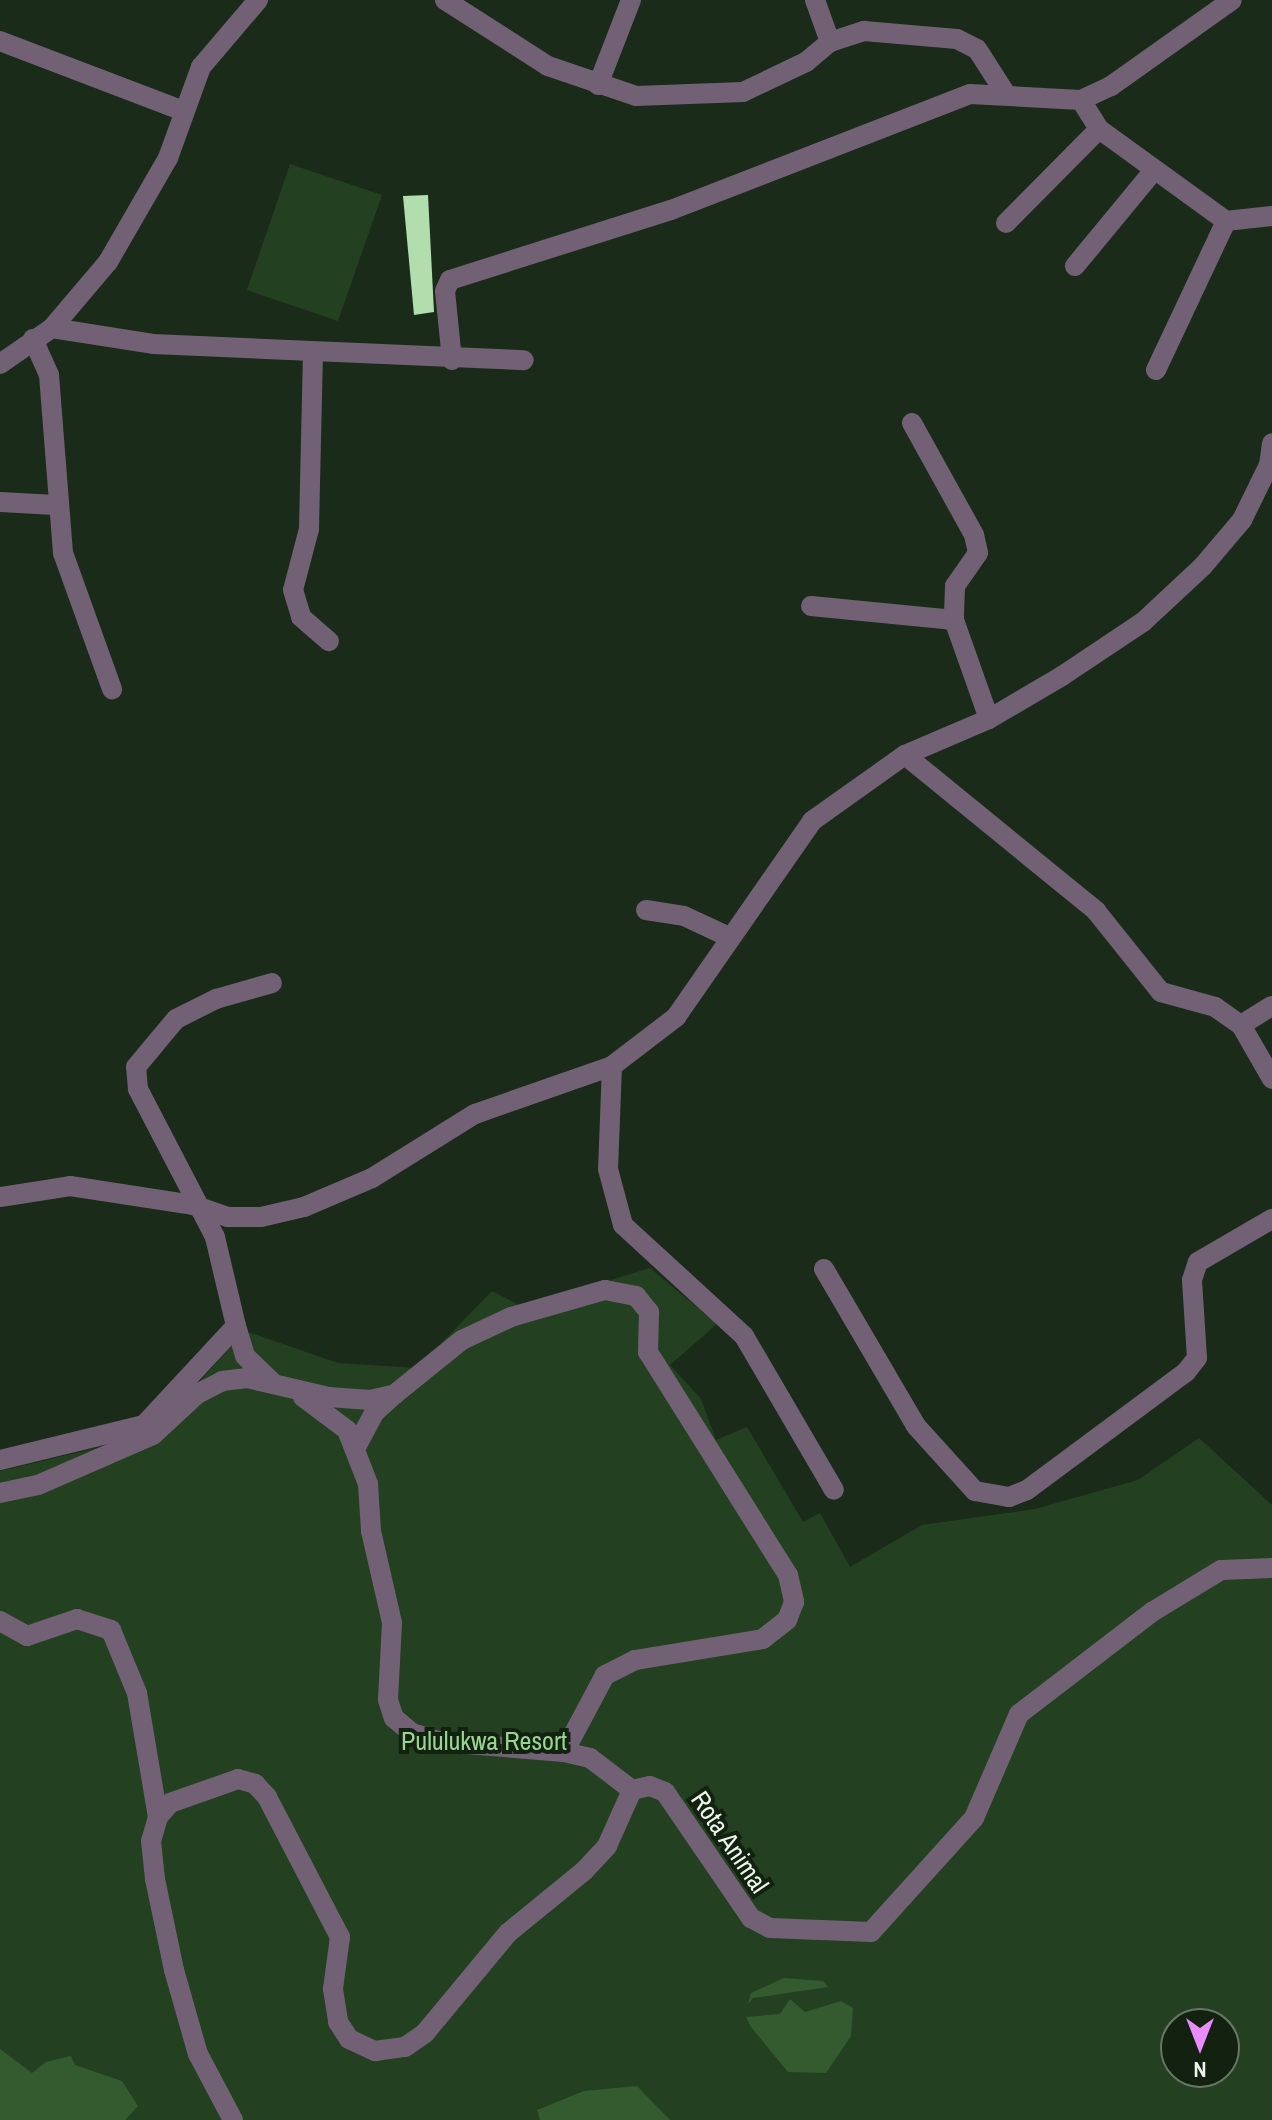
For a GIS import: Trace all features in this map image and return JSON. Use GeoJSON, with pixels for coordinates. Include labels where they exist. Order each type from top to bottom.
{"type":"FeatureCollection","features":[{"type":"Feature","properties":{"kind":"street"},"geometry":{"type":"LineString","coordinates":[[0,364],[52,328],[142,210],[201,67],[258,0]]}},
{"type":"Feature","properties":{"kind":"street"},"geometry":{"type":"LineString","coordinates":[[445,0],[548,66],[636,96],[723,97],[797,67],[830,42],[864,31],[957,39],[977,49],[1004,91]]}},
{"type":"Feature","properties":{"kind":"street"},"geometry":{"type":"LineString","coordinates":[[598,85],[631,0]]}},
{"type":"Feature","properties":{"kind":"street"},"geometry":{"type":"LineString","coordinates":[[815,0],[830,42]]}},
{"type":"Feature","properties":{"kind":"street"},"geometry":{"type":"LineString","coordinates":[[452,360],[445,291],[450,280],[671,210],[910,114],[970,94],[1004,91],[1081,100],[1111,86],[1232,0]]}},
{"type":"Feature","properties":{"kind":"street"},"geometry":{"type":"LineString","coordinates":[[0,41],[183,111]]}},
{"type":"Feature","properties":{"kind":"street"},"geometry":{"type":"LineString","coordinates":[[1081,100],[1099,129],[1226,221],[1272,216]]}},
{"type":"Feature","properties":{"kind":"street"},"geometry":{"type":"LineString","coordinates":[[1006,223],[1099,129]]}},
{"type":"Feature","properties":{"kind":"street"},"geometry":{"type":"LineString","coordinates":[[1075,266],[1154,170]]}},
{"type":"Feature","properties":{"kind":"street"},"geometry":{"type":"LineString","coordinates":[[1156,370],[1226,221]]}},
{"type":"Feature","properties":{"kind":"street"},"geometry":{"type":"LineString","coordinates":[[52,328],[153,344],[452,360],[524,360]]}},
{"type":"Feature","properties":{"kind":"street"},"geometry":{"type":"LineString","coordinates":[[33,339],[49,375],[55,505],[63,553],[112,689]]}},
{"type":"Feature","properties":{"kind":"street"},"geometry":{"type":"LineString","coordinates":[[313,352],[309,529],[293,590],[301,617],[329,641]]}},
{"type":"Feature","properties":{"kind":"street"},"geometry":{"type":"LineString","coordinates":[[912,423],[978,553],[955,586],[954,620],[989,719]]}},
{"type":"Feature","properties":{"kind":"street"},"geometry":{"type":"LineString","coordinates":[[0,1197],[70,1186],[193,1205],[227,1217],[304,1207],[372,1178],[475,1114],[612,1066],[676,1017],[812,821],[905,755],[989,719],[1143,622],[1203,566],[1242,520],[1269,465],[1272,443]]}},
{"type":"Feature","properties":{"kind":"street"},"geometry":{"type":"LineString","coordinates":[[0,502],[55,505]]}},
{"type":"Feature","properties":{"kind":"street"},"geometry":{"type":"LineString","coordinates":[[811,606],[954,620]]}},
{"type":"Feature","properties":{"kind":"street"},"geometry":{"type":"LineString","coordinates":[[905,755],[1096,911],[1161,992],[1215,1007],[1241,1025],[1272,1079]]}},
{"type":"Feature","properties":{"kind":"street"},"geometry":{"type":"LineString","coordinates":[[646,910],[684,916],[729,937]]}},
{"type":"Feature","properties":{"kind":"street"},"geometry":{"type":"LineString","coordinates":[[158,1817],[170,1803],[238,1779],[255,1784],[267,1797],[340,1937],[333,1989],[338,2022],[349,2039],[375,2051],[405,2047],[425,2033],[508,1933],[584,1871],[607,1846],[632,1790],[590,1758],[564,1752],[442,1742],[412,1733],[394,1718],[388,1700],[392,1623],[356,1447],[336,1418],[275,1385],[245,1356],[221,1255],[193,1205],[138,1089],[136,1067],[176,1019],[216,999],[272,983]]}},
{"type":"Feature","properties":{"kind":"street"},"geometry":{"type":"LineString","coordinates":[[1241,1025],[1272,1006]]}},
{"type":"Feature","properties":{"kind":"street"},"geometry":{"type":"LineString","coordinates":[[612,1066],[608,1169],[623,1225],[744,1336],[834,1490]]}},
{"type":"Feature","properties":{"kind":"street"},"geometry":{"type":"LineString","coordinates":[[824,1269],[916,1426],[975,1491],[1009,1497],[1027,1490],[1186,1372],[1197,1358],[1192,1280],[1198,1262],[1272,1219]]}},
{"type":"Feature","properties":{"kind":"street"},"geometry":{"type":"LineString","coordinates":[[356,1447],[375,1412],[395,1394],[462,1340],[511,1317],[605,1290],[636,1296],[649,1312],[648,1352],[788,1575],[794,1602],[787,1620],[763,1639],[635,1660],[605,1675],[564,1752]]}},
{"type":"Feature","properties":{"kind":"street"},"geometry":{"type":"LineString","coordinates":[[0,1460],[144,1425],[236,1326]]}},
{"type":"Feature","properties":{"kind":"street"},"geometry":{"type":"LineString","coordinates":[[0,1493],[38,1485],[153,1435],[197,1394],[222,1381],[247,1378],[329,1397],[395,1394]]}},
{"type":"Feature","properties":{"kind":"street","name":"Rota Animal"},"geometry":{"type":"LineString","coordinates":[[632,1790],[650,1786],[665,1792],[751,1918],[770,1928],[871,1932],[974,1818],[1019,1714],[1152,1612],[1221,1570],[1272,1568]]}},
{"type":"Feature","properties":{"kind":"street"},"geometry":{"type":"LineString","coordinates":[[0,1621],[27,1636],[77,1619],[111,1630],[137,1693],[158,1817],[152,1854],[174,1970],[198,2054],[233,2120]]}},
{"type":"Feature","properties":{"kind":"green space"},"geometry":{"type":"Polygon","coordinates":[[[290,164],[382,195],[338,321],[247,290],[290,164]]]}},
{"type":"Feature","properties":{"kind":"green space","name":"Pululukwa Resort"},"geometry":{"type":"Polygon","coordinates":[[[650,1268],[717,1324],[670,1365],[701,1399],[716,1440],[747,1427],[803,1522],[820,1513],[850,1567],[922,1525],[1035,1509],[1138,1480],[1199,1438],[1272,1505],[1272,2120],[0,2120],[0,1471],[105,1446],[171,1413],[245,1331],[338,1363],[417,1368],[492,1291],[523,1307],[650,1268]]]}},
{"type":"Feature","properties":{"kind":"shaded area"},"geometry":{"type":"Polygon","coordinates":[[[784,1978],[823,1981],[828,1987],[753,1998],[748,2004],[751,1993],[784,1978]]]}},
{"type":"Feature","properties":{"kind":"shaded area"},"geometry":{"type":"Polygon","coordinates":[[[790,1999],[805,2012],[841,2001],[853,2008],[851,2036],[826,2073],[788,2072],[746,2017],[780,2014],[790,1999]]]}},
{"type":"Feature","properties":{"kind":"shaded area"},"geometry":{"type":"Polygon","coordinates":[[[0,2049],[32,2073],[46,2062],[71,2056],[75,2065],[122,2081],[138,2106],[125,2120],[0,2120],[0,2049]]]}},
{"type":"Feature","properties":{"kind":"shaded area"},"geometry":{"type":"Polygon","coordinates":[[[637,2086],[670,2120],[540,2120],[537,2110],[584,2091],[637,2086]]]}},
{"type":"Feature","properties":{"kind":"building"},"geometry":{"type":"Polygon","coordinates":[[[428,195],[434,312],[414,315],[403,196],[428,195]]]}}]}
